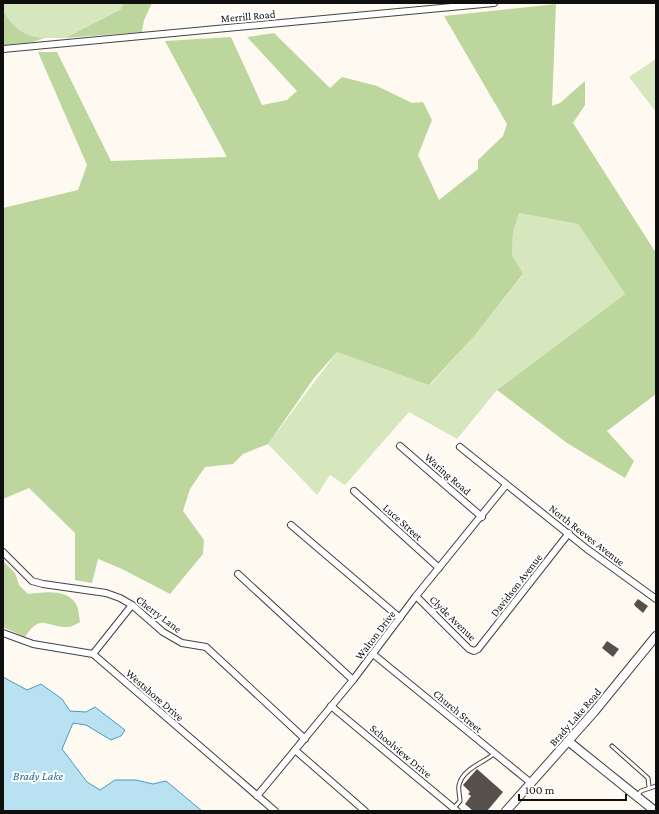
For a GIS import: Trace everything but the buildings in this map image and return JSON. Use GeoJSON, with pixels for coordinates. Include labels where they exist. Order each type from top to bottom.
{"type":"FeatureCollection","features":[{"type":"Feature","properties":{"kind":"street","name":"Merrill Road"},"geometry":{"type":"LineString","coordinates":[[3,49],[494,3]]}},
{"type":"Feature","properties":{"kind":"street","name":"Waring Road"},"geometry":{"type":"LineString","coordinates":[[400,446],[482,517]]}},
{"type":"Feature","properties":{"kind":"street","name":"North Reeves Avenue"},"geometry":{"type":"LineString","coordinates":[[460,447],[606,563],[656,599]]}},
{"type":"Feature","properties":{"kind":"street","name":"Walton Drive"},"geometry":{"type":"LineString","coordinates":[[257,796],[353,680],[416,596],[482,517],[506,485]]}},
{"type":"Feature","properties":{"kind":"street","name":"Luce Street"},"geometry":{"type":"LineString","coordinates":[[354,491],[439,568]]}},
{"type":"Feature","properties":{"kind":"street"},"geometry":{"type":"LineString","coordinates":[[291,525],[400,618]]}},
{"type":"Feature","properties":{"kind":"street","name":"Davidson Avenue"},"geometry":{"type":"LineString","coordinates":[[478,649],[569,533]]}},
{"type":"Feature","properties":{"kind":"street","name":"Cherry Lane"},"geometry":{"type":"LineString","coordinates":[[3,552],[32,581],[43,584],[106,593],[132,605],[163,632],[182,643],[206,647],[305,739]]}},
{"type":"Feature","properties":{"kind":"street"},"geometry":{"type":"LineString","coordinates":[[238,574],[353,680]]}},
{"type":"Feature","properties":{"kind":"street","name":"Clyde Avenue"},"geometry":{"type":"LineString","coordinates":[[416,596],[469,650],[474,651],[478,649]]}},
{"type":"Feature","properties":{"kind":"street"},"geometry":{"type":"LineString","coordinates":[[3,633],[33,644],[93,654],[132,605]]}},
{"type":"Feature","properties":{"kind":"street","name":"Brady Lake Road"},"geometry":{"type":"LineString","coordinates":[[506,811],[626,675],[656,636]]}},
{"type":"Feature","properties":{"kind":"street","name":"Westshore Drive"},"geometry":{"type":"LineString","coordinates":[[93,654],[275,811]]}},
{"type":"Feature","properties":{"kind":"street","name":"Church Street"},"geometry":{"type":"LineString","coordinates":[[373,654],[531,783]]}},
{"type":"Feature","properties":{"kind":"street","name":"Schoolview Drive"},"geometry":{"type":"LineString","coordinates":[[331,706],[456,810]]}},
{"type":"Feature","properties":{"kind":"street"},"geometry":{"type":"LineString","coordinates":[[568,741],[656,811]]}},
{"type":"Feature","properties":{"kind":"street"},"geometry":{"type":"LineString","coordinates":[[295,750],[365,811]]}},
{"type":"Feature","properties":{"kind":"lane"},"geometry":{"type":"LineString","coordinates":[[612,746],[648,778],[649,787]]}},
{"type":"Feature","properties":{"kind":"lane"},"geometry":{"type":"LineString","coordinates":[[456,810],[460,801],[459,784],[465,775],[475,765],[487,760],[494,753]]}},
{"type":"Feature","properties":{"kind":"lane"},"geometry":{"type":"LineString","coordinates":[[637,796],[641,791],[649,787],[656,786]]}},
{"type":"Feature","properties":{"kind":"green space"},"geometry":{"type":"Polygon","coordinates":[[[3,3],[124,3],[120,10],[65,38],[44,38],[29,36],[18,31],[3,10],[3,3]]]}},
{"type":"Feature","properties":{"kind":"green space"},"geometry":{"type":"Polygon","coordinates":[[[124,3],[152,3],[144,20],[142,32],[65,38],[120,10],[124,3]]]}},
{"type":"Feature","properties":{"kind":"green space"},"geometry":{"type":"Polygon","coordinates":[[[556,4],[552,106],[560,103],[585,81],[585,105],[573,123],[656,253],[656,394],[607,431],[634,461],[625,478],[567,443],[497,390],[625,294],[578,224],[519,213],[513,233],[512,255],[523,274],[476,334],[429,385],[337,352],[314,378],[268,444],[243,454],[233,464],[205,467],[190,489],[183,511],[204,540],[203,554],[170,594],[122,569],[98,559],[92,583],[75,580],[75,533],[29,488],[3,499],[3,208],[78,190],[87,165],[38,52],[57,52],[111,161],[227,157],[165,41],[231,37],[262,105],[287,100],[297,91],[247,37],[274,33],[330,88],[342,77],[377,86],[412,103],[423,102],[432,120],[418,155],[439,200],[478,169],[478,160],[503,136],[507,124],[444,16],[556,4]]]}},
{"type":"Feature","properties":{"kind":"green space"},"geometry":{"type":"Polygon","coordinates":[[[3,10],[15,27],[30,35],[44,38],[33,42],[3,45],[3,10]]]}},
{"type":"Feature","properties":{"kind":"green space"},"geometry":{"type":"Polygon","coordinates":[[[656,59],[656,112],[629,77],[656,59]]]}},
{"type":"Feature","properties":{"kind":"green space"},"geometry":{"type":"Polygon","coordinates":[[[519,213],[578,224],[625,294],[497,390],[457,439],[409,412],[345,485],[330,475],[317,495],[268,444],[337,352],[430,385],[476,334],[523,275],[512,255],[513,233],[519,213]]]}},
{"type":"Feature","properties":{"kind":"green space"},"geometry":{"type":"Polygon","coordinates":[[[3,561],[15,573],[19,585],[28,594],[56,592],[68,596],[73,600],[78,608],[80,622],[68,627],[40,623],[31,629],[25,637],[3,627],[3,561]]]}},
{"type":"Feature","properties":{"kind":"water","name":"Brady Lake"},"geometry":{"type":"Polygon","coordinates":[[[3,677],[27,690],[41,684],[62,699],[70,711],[86,712],[95,707],[125,730],[121,736],[111,740],[86,725],[73,723],[62,749],[87,782],[100,790],[115,780],[136,780],[153,784],[166,781],[202,811],[3,811],[3,677]]]}}]}
